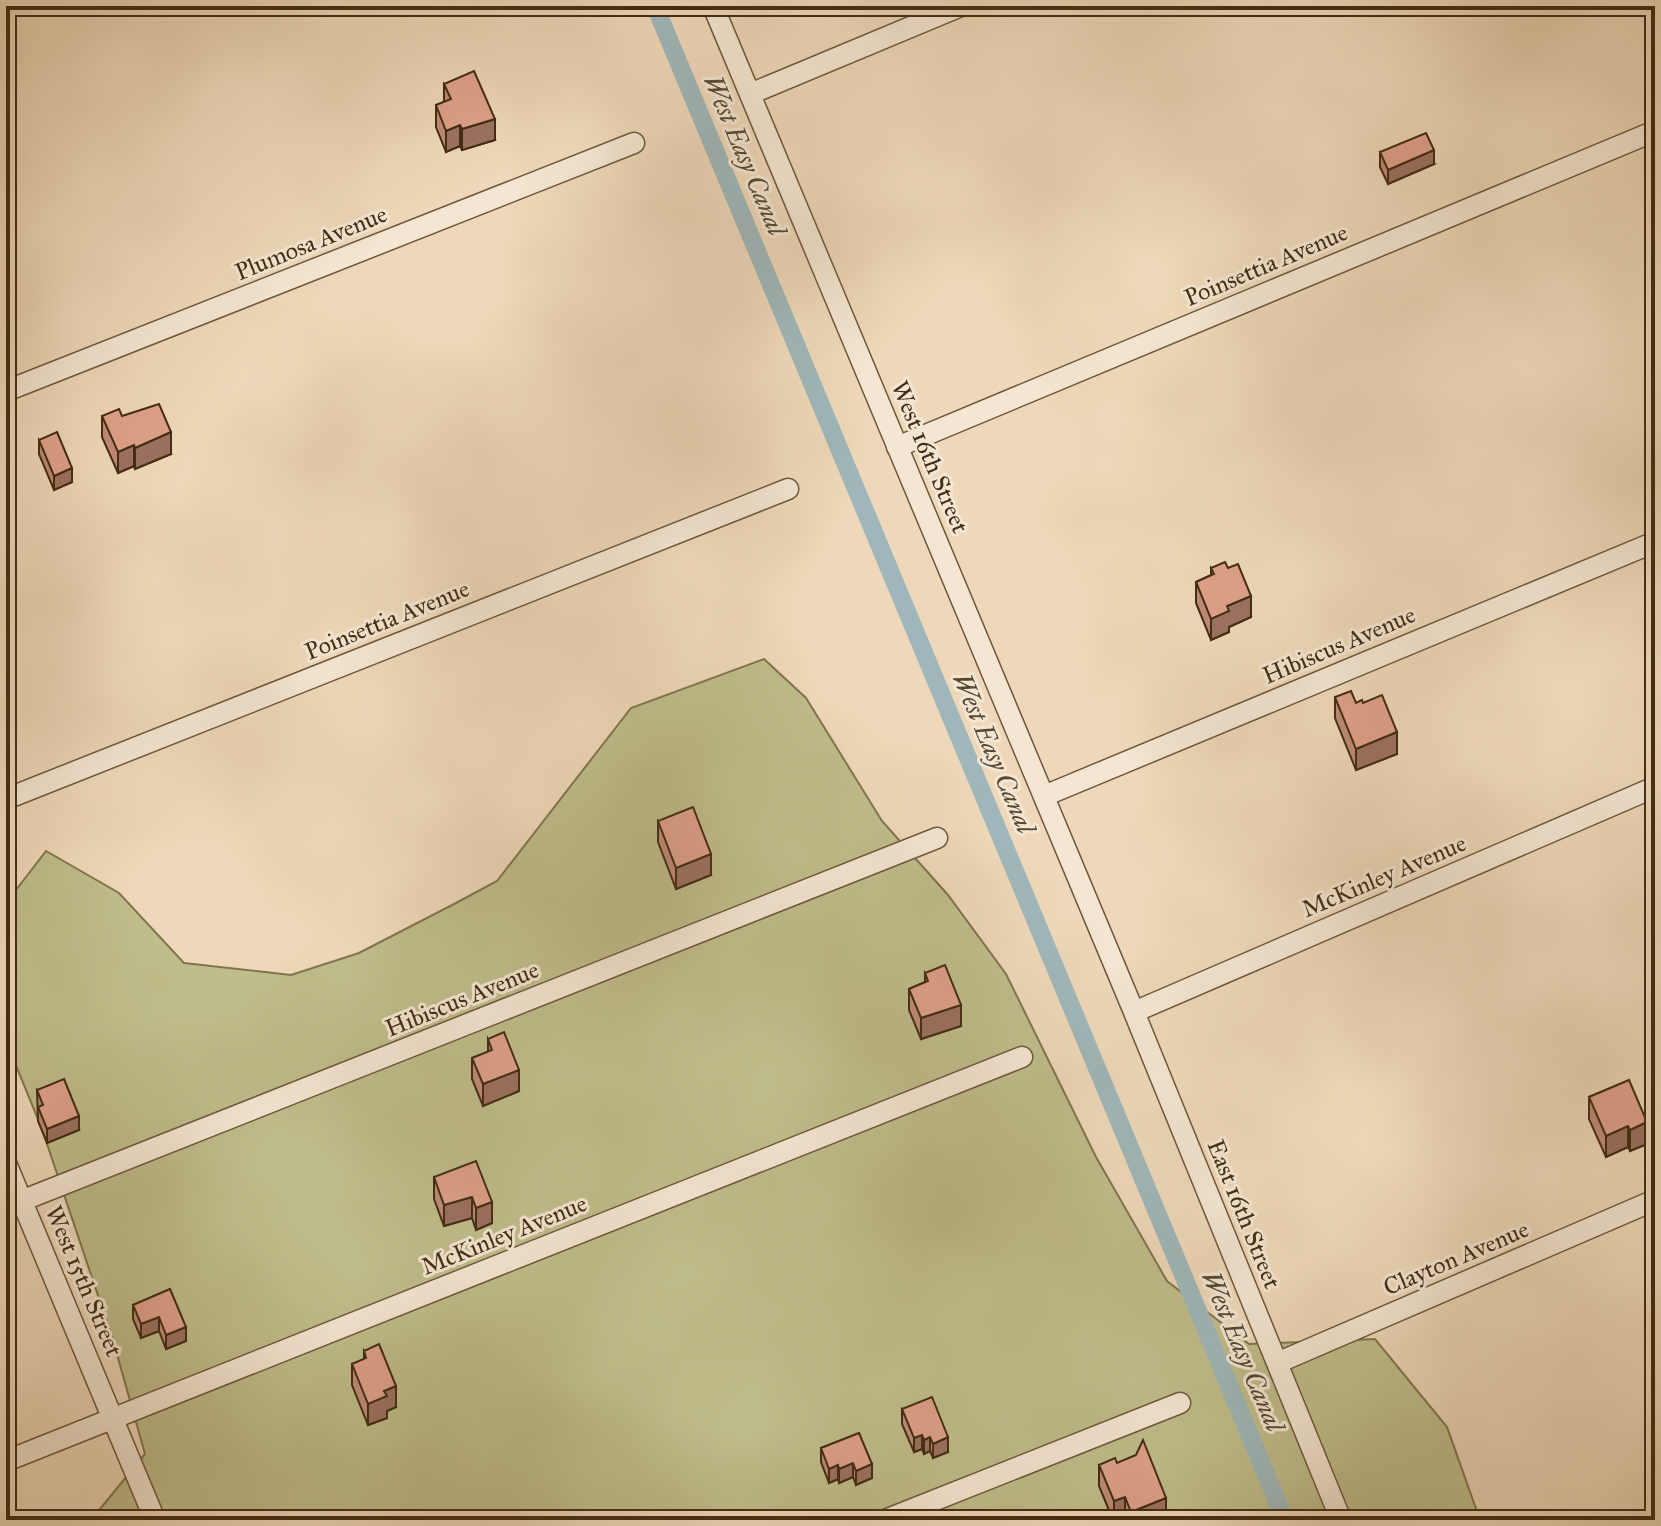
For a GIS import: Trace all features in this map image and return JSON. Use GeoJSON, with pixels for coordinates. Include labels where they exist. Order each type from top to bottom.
{"type":"FeatureCollection","features":[{"type":"Feature","properties":{"kind":"street","name":"West 16th Street"},"geometry":{"type":"LineString","coordinates":[[713,6],[1098,929]]}},
{"type":"Feature","properties":{"kind":"street"},"geometry":{"type":"LineString","coordinates":[[750,94],[961,6]]}},
{"type":"Feature","properties":{"kind":"street","name":"Poinsettia Avenue"},"geometry":{"type":"LineString","coordinates":[[897,447],[1655,131]]}},
{"type":"Feature","properties":{"kind":"street","name":"Plumosa Avenue"},"geometry":{"type":"LineString","coordinates":[[6,391],[634,143]]}},
{"type":"Feature","properties":{"kind":"street","name":"Poinsettia Avenue"},"geometry":{"type":"LineString","coordinates":[[6,799],[788,489]]}},
{"type":"Feature","properties":{"kind":"street","name":"Hibiscus Avenue"},"geometry":{"type":"LineString","coordinates":[[1044,796],[1655,542]]}},
{"type":"Feature","properties":{"kind":"street","name":"McKinley Avenue"},"geometry":{"type":"LineString","coordinates":[[1134,1012],[1655,787]]}},
{"type":"Feature","properties":{"kind":"street","name":"Hibiscus Avenue"},"geometry":{"type":"LineString","coordinates":[[14,1204],[937,838]]}},
{"type":"Feature","properties":{"kind":"street","name":"East 16th Street"},"geometry":{"type":"LineString","coordinates":[[1098,929],[1341,1520]]}},
{"type":"Feature","properties":{"kind":"street","name":"McKinley Avenue"},"geometry":{"type":"LineString","coordinates":[[6,1461],[1022,1057]]}},
{"type":"Feature","properties":{"kind":"street","name":"West 15th Street"},"geometry":{"type":"LineString","coordinates":[[6,1163],[14,1204],[113,1418],[155,1520]]}},
{"type":"Feature","properties":{"kind":"street","name":"Clayton Avenue"},"geometry":{"type":"LineString","coordinates":[[1277,1363],[1655,1200]]}},
{"type":"Feature","properties":{"kind":"street"},"geometry":{"type":"LineString","coordinates":[[885,1520],[1180,1403]]}},
{"type":"Feature","properties":{"kind":"shaded area"},"geometry":{"type":"Polygon","coordinates":[[[764,659],[806,698],[882,821],[948,895],[1006,974],[1096,1157],[1167,1281],[1249,1344],[1375,1339],[1447,1427],[1480,1520],[91,1520],[145,1454],[113,1340],[42,1129],[6,1041],[6,903],[46,851],[119,893],[184,963],[291,975],[359,953],[497,881],[631,708],[764,659]]]}},
{"type":"Feature","properties":{"kind":"building"},"geometry":{"type":"Polygon","coordinates":[[[474,71],[495,119],[462,129],[460,125],[446,131],[436,105],[451,99],[444,84],[474,71]]]}},
{"type":"Feature","properties":{"kind":"building"},"geometry":{"type":"Polygon","coordinates":[[[1426,133],[1434,150],[1388,170],[1380,152],[1426,133]]]}},
{"type":"Feature","properties":{"kind":"building"},"geometry":{"type":"Polygon","coordinates":[[[159,404],[171,432],[118,452],[102,416],[119,409],[122,416],[159,404]]]}},
{"type":"Feature","properties":{"kind":"building"},"geometry":{"type":"Polygon","coordinates":[[[57,432],[72,468],[54,476],[39,440],[57,432]]]}},
{"type":"Feature","properties":{"kind":"building"},"geometry":{"type":"Polygon","coordinates":[[[1225,562],[1228,568],[1238,564],[1251,596],[1227,606],[1229,611],[1211,619],[1196,582],[1214,574],[1211,568],[1225,562]]]}},
{"type":"Feature","properties":{"kind":"building"},"geometry":{"type":"Polygon","coordinates":[[[1351,691],[1356,703],[1382,695],[1397,732],[1356,749],[1335,697],[1351,691]]]}},
{"type":"Feature","properties":{"kind":"building"},"geometry":{"type":"Polygon","coordinates":[[[693,807],[711,854],[676,868],[658,821],[693,807]]]}},
{"type":"Feature","properties":{"kind":"building"},"geometry":{"type":"Polygon","coordinates":[[[945,965],[961,1005],[921,1018],[909,989],[928,981],[925,973],[945,965]]]}},
{"type":"Feature","properties":{"kind":"building"},"geometry":{"type":"Polygon","coordinates":[[[504,1032],[519,1070],[483,1084],[472,1058],[492,1050],[488,1039],[504,1032]]]}},
{"type":"Feature","properties":{"kind":"building"},"geometry":{"type":"Polygon","coordinates":[[[64,1079],[79,1116],[47,1129],[38,1107],[43,1105],[37,1090],[64,1079]]]}},
{"type":"Feature","properties":{"kind":"building"},"geometry":{"type":"Polygon","coordinates":[[[1629,1080],[1647,1122],[1606,1136],[1589,1097],[1629,1080]]]}},
{"type":"Feature","properties":{"kind":"building"},"geometry":{"type":"Polygon","coordinates":[[[476,1161],[492,1202],[476,1208],[472,1197],[444,1205],[434,1177],[476,1161]]]}},
{"type":"Feature","properties":{"kind":"building"},"geometry":{"type":"Polygon","coordinates":[[[170,1289],[186,1327],[166,1335],[159,1317],[141,1324],[133,1305],[170,1289]]]}},
{"type":"Feature","properties":{"kind":"building"},"geometry":{"type":"Polygon","coordinates":[[[379,1344],[396,1386],[384,1391],[387,1396],[368,1404],[352,1364],[366,1358],[364,1351],[379,1344]]]}},
{"type":"Feature","properties":{"kind":"building"},"geometry":{"type":"Polygon","coordinates":[[[932,1397],[948,1437],[933,1444],[930,1437],[924,1440],[922,1435],[914,1438],[902,1409],[932,1397]]]}},
{"type":"Feature","properties":{"kind":"building"},"geometry":{"type":"Polygon","coordinates":[[[859,1433],[872,1464],[856,1471],[853,1463],[839,1469],[838,1465],[829,1469],[821,1448],[859,1433]]]}},
{"type":"Feature","properties":{"kind":"building"},"geometry":{"type":"Polygon","coordinates":[[[1143,1440],[1166,1498],[1131,1512],[1125,1497],[1114,1501],[1099,1465],[1115,1458],[1117,1463],[1136,1455],[1143,1440]]]}},
{"type":"Feature","properties":{"kind":"waterway","name":"West Easy Canal"},"geometry":{"type":"LineString","coordinates":[[655,6],[1285,1520]]}}]}
